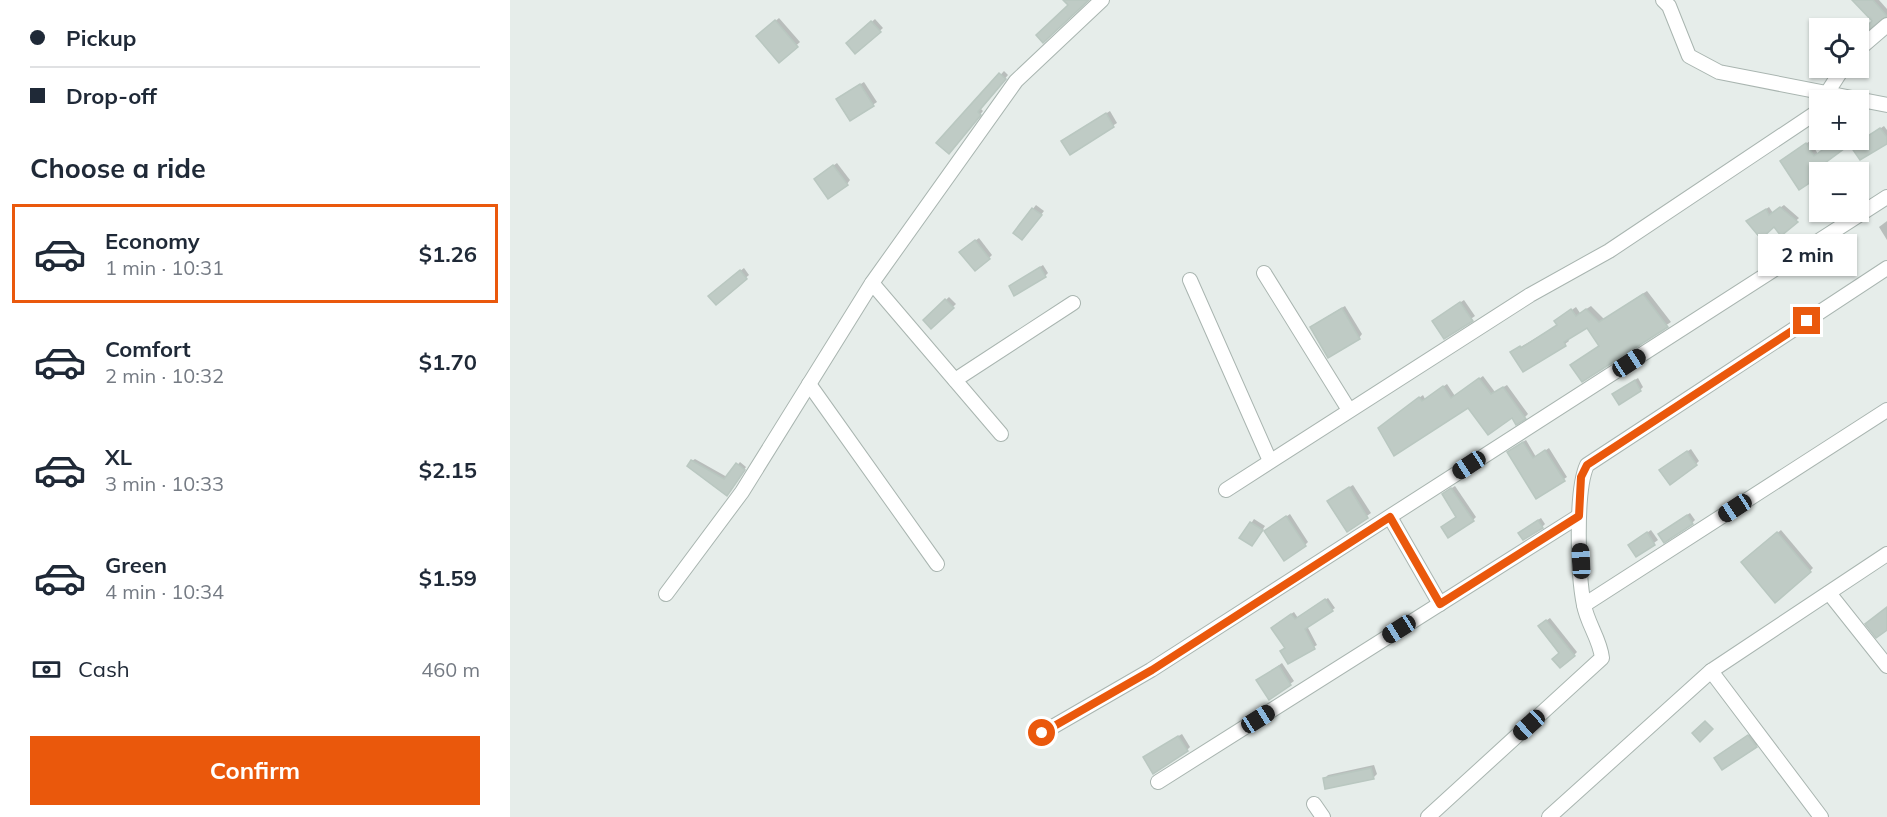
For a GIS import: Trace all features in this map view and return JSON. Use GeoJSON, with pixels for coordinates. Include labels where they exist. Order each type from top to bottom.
{"type":"FeatureCollection","features":[{"type":"Feature","properties":{"kind":"street"},"geometry":{"type":"LineString","coordinates":[[666,594],[742,492],[872,283],[1016,81],[1102,0]]}},
{"type":"Feature","properties":{"kind":"street"},"geometry":{"type":"LineString","coordinates":[[1669,2],[1689,56],[1719,72],[1809,92]]}},
{"type":"Feature","properties":{"kind":"street"},"geometry":{"type":"LineString","coordinates":[[1869,41],[1887,25]]}},
{"type":"Feature","properties":{"kind":"street"},"geometry":{"type":"LineString","coordinates":[[1869,102],[1887,105]]}},
{"type":"Feature","properties":{"kind":"street"},"geometry":{"type":"LineString","coordinates":[[1226,490],[1530,295],[1610,251],[1809,117]]}},
{"type":"Feature","properties":{"kind":"street"},"geometry":{"type":"LineString","coordinates":[[1042,733],[1152,670],[1887,197]]}},
{"type":"Feature","properties":{"kind":"street"},"geometry":{"type":"LineString","coordinates":[[1428,817],[1602,658],[1584,605],[1579,516],[1581,477],[1587,465],[1887,268]]}},
{"type":"Feature","properties":{"kind":"street"},"geometry":{"type":"LineString","coordinates":[[1264,273],[1349,410]]}},
{"type":"Feature","properties":{"kind":"street"},"geometry":{"type":"LineString","coordinates":[[1190,280],[1270,461]]}},
{"type":"Feature","properties":{"kind":"street"},"geometry":{"type":"LineString","coordinates":[[872,283],[1001,434]]}},
{"type":"Feature","properties":{"kind":"street"},"geometry":{"type":"LineString","coordinates":[[955,380],[1073,303]]}},
{"type":"Feature","properties":{"kind":"street"},"geometry":{"type":"LineString","coordinates":[[809,384],[937,564]]}},
{"type":"Feature","properties":{"kind":"street"},"geometry":{"type":"LineString","coordinates":[[1584,605],[1887,410]]}},
{"type":"Feature","properties":{"kind":"street"},"geometry":{"type":"LineString","coordinates":[[1158,783],[1579,516]]}},
{"type":"Feature","properties":{"kind":"street"},"geometry":{"type":"LineString","coordinates":[[1390,517],[1440,604]]}},
{"type":"Feature","properties":{"kind":"street"},"geometry":{"type":"LineString","coordinates":[[1549,817],[1711,671],[1887,554]]}},
{"type":"Feature","properties":{"kind":"street"},"geometry":{"type":"LineString","coordinates":[[1829,592],[1887,666]]}},
{"type":"Feature","properties":{"kind":"street"},"geometry":{"type":"LineString","coordinates":[[1711,671],[1821,817]]}},
{"type":"Feature","properties":{"kind":"street"},"geometry":{"type":"LineString","coordinates":[[1314,804],[1323,817]]}},
{"type":"Feature","properties":{"kind":"building"},"geometry":{"type":"Polygon","coordinates":[[[1063,0],[1089,0],[1043,43],[1036,35],[1068,5],[1063,0]]]}},
{"type":"Feature","properties":{"kind":"building"},"geometry":{"type":"Polygon","coordinates":[[[1852,0],[1873,0],[1887,16],[1869,30],[1869,24],[1872,21],[1852,0]]]}},
{"type":"Feature","properties":{"kind":"building"},"geometry":{"type":"Polygon","coordinates":[[[775,20],[798,47],[779,63],[756,36],[775,20]]]}},
{"type":"Feature","properties":{"kind":"building"},"geometry":{"type":"Polygon","coordinates":[[[871,21],[881,32],[855,54],[846,43],[871,21]]]}},
{"type":"Feature","properties":{"kind":"building"},"geometry":{"type":"Polygon","coordinates":[[[999,73],[1006,79],[978,112],[981,115],[949,154],[936,143],[999,73]]]}},
{"type":"Feature","properties":{"kind":"building"},"geometry":{"type":"Polygon","coordinates":[[[860,84],[874,106],[850,121],[836,99],[860,84]]]}},
{"type":"Feature","properties":{"kind":"building"},"geometry":{"type":"Polygon","coordinates":[[[1106,113],[1114,127],[1070,155],[1061,141],[1106,113]]]}},
{"type":"Feature","properties":{"kind":"building"},"geometry":{"type":"Polygon","coordinates":[[[1880,128],[1887,137],[1887,144],[1860,160],[1853,150],[1869,150],[1869,135],[1880,128]]]}},
{"type":"Feature","properties":{"kind":"building"},"geometry":{"type":"Polygon","coordinates":[[[1806,143],[1814,156],[1822,150],[1843,150],[1826,162],[1809,162],[1809,183],[1799,190],[1780,161],[1806,143]]]}},
{"type":"Feature","properties":{"kind":"building"},"geometry":{"type":"Polygon","coordinates":[[[833,165],[848,185],[828,199],[814,179],[833,165]]]}},
{"type":"Feature","properties":{"kind":"building"},"geometry":{"type":"Polygon","coordinates":[[[1780,207],[1798,222],[1781,236],[1774,227],[1761,239],[1746,221],[1766,209],[1769,215],[1780,207]]]}},
{"type":"Feature","properties":{"kind":"building"},"geometry":{"type":"Polygon","coordinates":[[[1032,208],[1042,215],[1022,240],[1013,233],[1032,208]]]}},
{"type":"Feature","properties":{"kind":"building"},"geometry":{"type":"Polygon","coordinates":[[[975,240],[990,259],[975,271],[959,252],[975,240]]]}},
{"type":"Feature","properties":{"kind":"building"},"geometry":{"type":"Polygon","coordinates":[[[1040,267],[1046,277],[1014,296],[1009,286],[1040,267]]]}},
{"type":"Feature","properties":{"kind":"building"},"geometry":{"type":"Polygon","coordinates":[[[740,270],[747,279],[716,305],[708,296],[740,270]]]}},
{"type":"Feature","properties":{"kind":"building"},"geometry":{"type":"Polygon","coordinates":[[[1643,294],[1668,327],[1582,382],[1570,365],[1599,346],[1587,328],[1564,342],[1566,346],[1523,372],[1510,352],[1520,346],[1521,348],[1557,325],[1554,321],[1571,309],[1576,316],[1586,309],[1599,322],[1643,294]]]}},
{"type":"Feature","properties":{"kind":"building"},"geometry":{"type":"Polygon","coordinates":[[[945,299],[954,308],[931,329],[923,320],[945,299]]]}},
{"type":"Feature","properties":{"kind":"building"},"geometry":{"type":"Polygon","coordinates":[[[1460,302],[1473,321],[1444,339],[1432,321],[1460,302]]]}},
{"type":"Feature","properties":{"kind":"building"},"geometry":{"type":"Polygon","coordinates":[[[1342,308],[1360,339],[1328,358],[1310,327],[1342,308]]]}},
{"type":"Feature","properties":{"kind":"building"},"geometry":{"type":"Polygon","coordinates":[[[1479,378],[1491,394],[1503,387],[1526,419],[1516,425],[1512,418],[1488,435],[1468,408],[1394,456],[1378,428],[1419,397],[1422,401],[1443,386],[1451,398],[1479,378]]]}},
{"type":"Feature","properties":{"kind":"building"},"geometry":{"type":"Polygon","coordinates":[[[1635,380],[1641,391],[1619,405],[1612,394],[1635,380]]]}},
{"type":"Feature","properties":{"kind":"building"},"geometry":{"type":"Polygon","coordinates":[[[1523,442],[1533,458],[1545,450],[1565,481],[1536,499],[1507,452],[1523,442]]]}},
{"type":"Feature","properties":{"kind":"building"},"geometry":{"type":"Polygon","coordinates":[[[1687,451],[1697,465],[1670,485],[1659,470],[1687,451]]]}},
{"type":"Feature","properties":{"kind":"building"},"geometry":{"type":"Polygon","coordinates":[[[691,460],[724,479],[736,463],[745,470],[727,496],[687,466],[691,460]]]}},
{"type":"Feature","properties":{"kind":"building"},"geometry":{"type":"Polygon","coordinates":[[[1349,487],[1368,518],[1347,532],[1327,501],[1349,487]]]}},
{"type":"Feature","properties":{"kind":"building"},"geometry":{"type":"Polygon","coordinates":[[[1451,488],[1474,521],[1448,538],[1441,527],[1456,517],[1442,494],[1451,488]]]}},
{"type":"Feature","properties":{"kind":"building"},"geometry":{"type":"Polygon","coordinates":[[[1687,515],[1693,524],[1664,543],[1658,534],[1687,515]]]}},
{"type":"Feature","properties":{"kind":"building"},"geometry":{"type":"Polygon","coordinates":[[[1286,516],[1306,546],[1284,561],[1264,531],[1286,516]]]}},
{"type":"Feature","properties":{"kind":"building"},"geometry":{"type":"Polygon","coordinates":[[[1538,520],[1543,528],[1523,540],[1518,533],[1538,520]]]}},
{"type":"Feature","properties":{"kind":"building"},"geometry":{"type":"Polygon","coordinates":[[[1250,522],[1263,530],[1252,546],[1239,538],[1250,522]]]}},
{"type":"Feature","properties":{"kind":"building"},"geometry":{"type":"Polygon","coordinates":[[[1647,532],[1655,545],[1636,557],[1628,545],[1647,532]]]}},
{"type":"Feature","properties":{"kind":"building"},"geometry":{"type":"Polygon","coordinates":[[[1777,532],[1811,572],[1775,603],[1741,562],[1777,532]]]}},
{"type":"Feature","properties":{"kind":"building"},"geometry":{"type":"Polygon","coordinates":[[[1325,599],[1333,611],[1305,629],[1315,649],[1288,664],[1280,651],[1285,648],[1271,628],[1291,614],[1295,619],[1325,599]]]}},
{"type":"Feature","properties":{"kind":"building"},"geometry":{"type":"Polygon","coordinates":[[[1887,607],[1887,630],[1876,638],[1865,624],[1887,607]]]}},
{"type":"Feature","properties":{"kind":"building"},"geometry":{"type":"Polygon","coordinates":[[[1546,620],[1575,656],[1560,668],[1552,659],[1559,653],[1538,626],[1546,620]]]}},
{"type":"Feature","properties":{"kind":"building"},"geometry":{"type":"Polygon","coordinates":[[[1279,666],[1291,685],[1269,700],[1256,680],[1279,666]]]}},
{"type":"Feature","properties":{"kind":"building"},"geometry":{"type":"Polygon","coordinates":[[[1705,721],[1713,729],[1700,742],[1692,733],[1705,721]]]}},
{"type":"Feature","properties":{"kind":"building"},"geometry":{"type":"Polygon","coordinates":[[[1748,735],[1757,747],[1722,770],[1714,758],[1748,735]]]}},
{"type":"Feature","properties":{"kind":"building"},"geometry":{"type":"Polygon","coordinates":[[[1178,736],[1188,751],[1153,774],[1143,757],[1178,736]]]}},
{"type":"Feature","properties":{"kind":"building"},"geometry":{"type":"Polygon","coordinates":[[[1371,768],[1374,779],[1325,789],[1323,778],[1371,768]]]}},
{"type":"Feature","properties":{"kind":"route"},"geometry":{"type":"LineString","coordinates":[[1042,733],[1152,670],[1390,517],[1440,604],[1579,516],[1581,477],[1587,465],[1807,321]]}}]}
